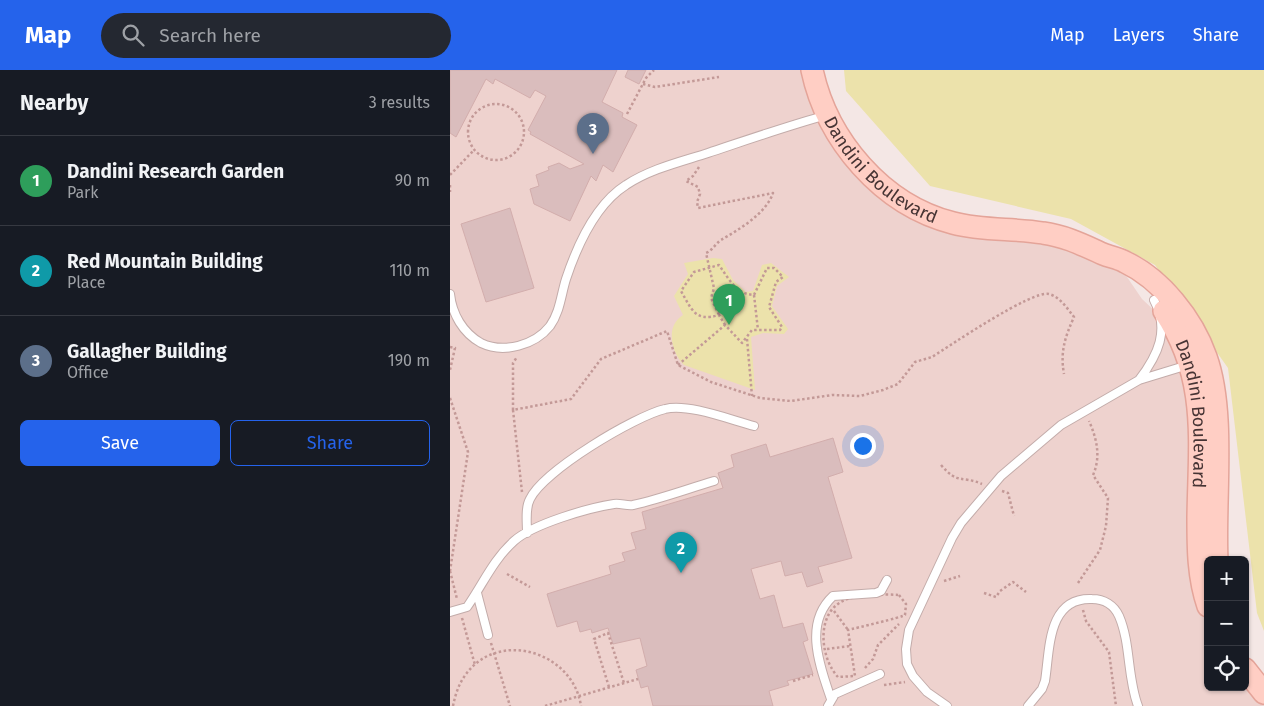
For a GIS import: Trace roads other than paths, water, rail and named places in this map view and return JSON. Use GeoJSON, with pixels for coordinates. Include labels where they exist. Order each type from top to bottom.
{"type":"FeatureCollection","features":[{"type":"Feature","properties":{"kind":"main road","name":"Dandini Boulevard"},"geometry":{"type":"LineString","coordinates":[[812,70],[827,115],[842,142],[866,172],[887,190],[915,208],[952,223],[969,227],[1056,236],[1072,240],[1137,269],[1164,292],[1192,328],[1200,367],[1215,404],[1217,556]]}},
{"type":"Feature","properties":{"kind":"main road","name":"Dandini Boulevard"},"geometry":{"type":"LineString","coordinates":[[1104,254],[1111,263],[1154,300],[1200,367],[1196,386],[1199,418],[1198,557],[1207,601]]}},
{"type":"Feature","properties":{"kind":"main road"},"geometry":{"type":"LineString","coordinates":[[1249,674],[1264,693]]}},
{"type":"Feature","properties":{"kind":"lane"},"geometry":{"type":"LineString","coordinates":[[450,294],[452,310],[460,324],[472,337],[483,344],[508,348],[525,344],[533,340],[550,325],[556,315],[573,258],[596,216],[611,198],[626,185],[642,176],[701,155],[827,115]]}},
{"type":"Feature","properties":{"kind":"lane"},"geometry":{"type":"LineString","coordinates":[[1139,380],[1157,353],[1163,332],[1162,317],[1154,300]]}},
{"type":"Feature","properties":{"kind":"lane"},"geometry":{"type":"LineString","coordinates":[[948,706],[927,692],[913,676],[907,664],[906,649],[909,630],[952,538],[986,491],[1026,454],[1080,412],[1139,380],[1200,367]]}},
{"type":"Feature","properties":{"kind":"lane"},"geometry":{"type":"LineString","coordinates":[[528,532],[528,501],[534,490],[572,460],[605,438],[666,408],[698,410],[754,426]]}},
{"type":"Feature","properties":{"kind":"lane"},"geometry":{"type":"LineString","coordinates":[[450,612],[467,607],[491,566],[516,540],[528,532],[559,519],[616,504],[631,505],[714,481]]}},
{"type":"Feature","properties":{"kind":"lane"},"geometry":{"type":"LineString","coordinates":[[829,702],[817,655],[817,630],[822,613],[833,596],[876,593],[881,591],[887,580]]}},
{"type":"Feature","properties":{"kind":"lane"},"geometry":{"type":"LineString","coordinates":[[477,592],[488,635]]}},
{"type":"Feature","properties":{"kind":"lane"},"geometry":{"type":"LineString","coordinates":[[1028,706],[1042,689],[1045,681],[1055,621],[1065,607],[1088,598],[1105,601],[1110,604],[1118,615],[1125,637],[1130,682],[1138,706]]}},
{"type":"Feature","properties":{"kind":"lane"},"geometry":{"type":"LineString","coordinates":[[829,702],[835,694],[857,680],[880,674]]}},
{"type":"Feature","properties":{"kind":"place","name":"Gallagher Building"},"geometry":{"type":"Point","coordinates":[593,154]}},
{"type":"Feature","properties":{"kind":"place","name":"Dandini Research Garden"},"geometry":{"type":"Point","coordinates":[729,325]}},
{"type":"Feature","properties":{"kind":"place","name":"Red Mountain Building"},"geometry":{"type":"Point","coordinates":[681,573]}}]}
